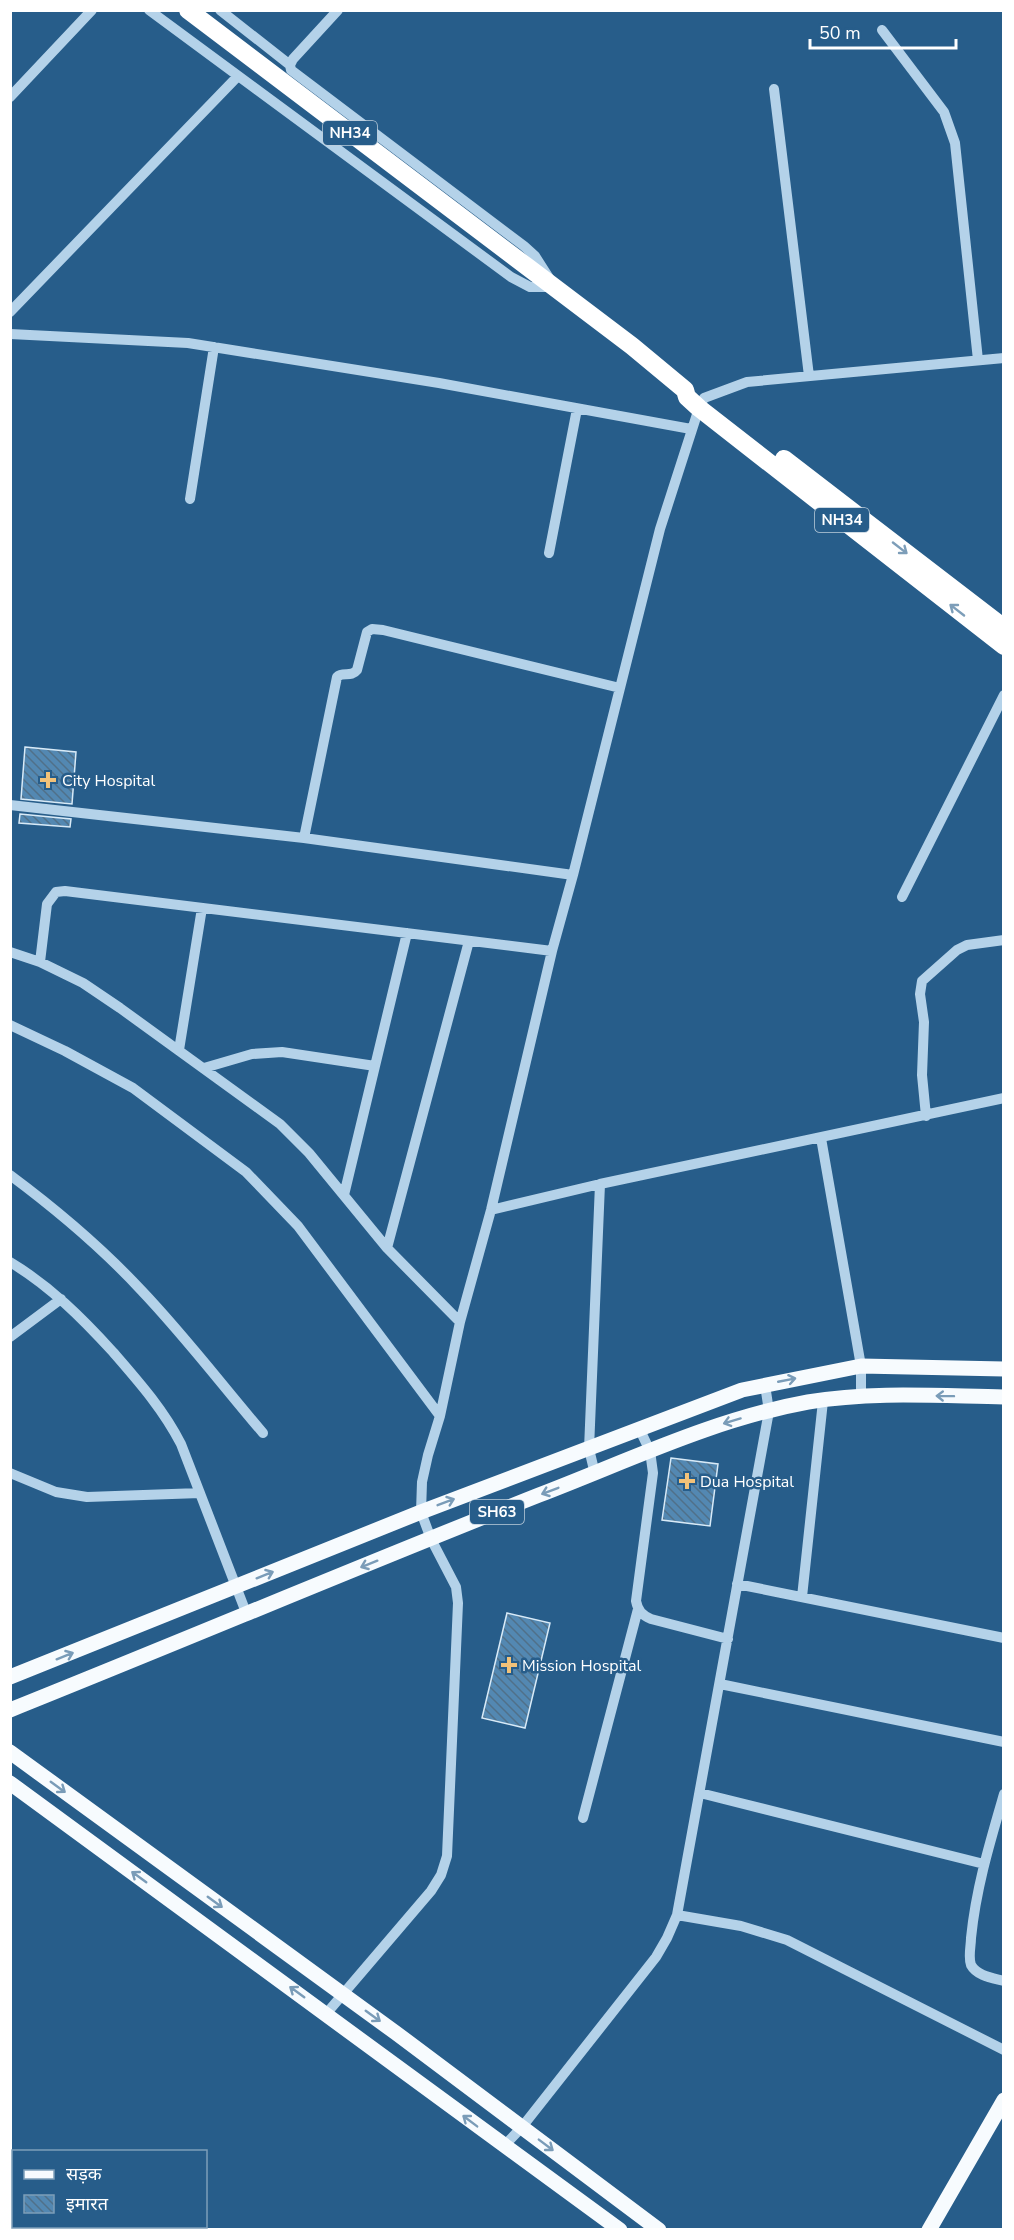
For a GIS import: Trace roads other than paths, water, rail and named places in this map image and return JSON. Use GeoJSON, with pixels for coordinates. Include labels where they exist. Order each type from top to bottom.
{"type":"FeatureCollection","features":[{"type":"Feature","properties":{"kind":"highway","name":"NH34"},"geometry":{"type":"LineString","coordinates":[[188,10],[632,346],[685,390],[694,391],[702,403],[1004,646]]}},
{"type":"Feature","properties":{"kind":"highway","name":"NH34"},"geometry":{"type":"LineString","coordinates":[[702,403],[1004,628]]}},
{"type":"Feature","properties":{"kind":"main road","name":"SH63"},"geometry":{"type":"LineString","coordinates":[[10,1677],[421,1512],[717,1398],[765,1385],[861,1366],[1000,1369]]}},
{"type":"Feature","properties":{"kind":"main road"},"geometry":{"type":"LineString","coordinates":[[1000,1369],[1000,1397]]}},
{"type":"Feature","properties":{"kind":"main road","name":"SH63"},"geometry":{"type":"LineString","coordinates":[[10,1710],[704,1430],[769,1411],[861,1396],[1000,1397]]}},
{"type":"Feature","properties":{"kind":"main road"},"geometry":{"type":"LineString","coordinates":[[10,1752],[343,1994],[659,2229]]}},
{"type":"Feature","properties":{"kind":"main road"},"geometry":{"type":"LineString","coordinates":[[10,1783],[617,2229]]}},
{"type":"Feature","properties":{"kind":"main road"},"geometry":{"type":"LineString","coordinates":[[929,2229],[1004,2100]]}},
{"type":"Feature","properties":{"kind":"street"},"geometry":{"type":"LineString","coordinates":[[10,97],[93,10]]}},
{"type":"Feature","properties":{"kind":"street"},"geometry":{"type":"LineString","coordinates":[[149,10],[511,277],[530,287],[554,287]]}},
{"type":"Feature","properties":{"kind":"street"},"geometry":{"type":"LineString","coordinates":[[220,10],[291,65]]}},
{"type":"Feature","properties":{"kind":"street"},"geometry":{"type":"LineString","coordinates":[[338,10],[293,59],[291,70],[535,255],[554,287]]}},
{"type":"Feature","properties":{"kind":"street"},"geometry":{"type":"LineString","coordinates":[[882,30],[944,112],[951,127],[955,143],[978,360]]}},
{"type":"Feature","properties":{"kind":"street"},"geometry":{"type":"LineString","coordinates":[[10,312],[238,76]]}},
{"type":"Feature","properties":{"kind":"street"},"geometry":{"type":"LineString","coordinates":[[774,89],[809,376]]}},
{"type":"Feature","properties":{"kind":"street"},"geometry":{"type":"LineString","coordinates":[[10,334],[174,341],[439,383],[691,429]]}},
{"type":"Feature","properties":{"kind":"street"},"geometry":{"type":"LineString","coordinates":[[190,499],[213,347]]}},
{"type":"Feature","properties":{"kind":"street"},"geometry":{"type":"LineString","coordinates":[[326,2014],[431,1891],[441,1875],[447,1856],[458,1603],[456,1587],[431,1539],[421,1512],[422,1482],[440,1416],[460,1322],[491,1210],[552,951],[660,529],[691,429],[702,403],[747,382],[1004,358]]}},
{"type":"Feature","properties":{"kind":"street"},"geometry":{"type":"LineString","coordinates":[[549,554],[578,409]]}},
{"type":"Feature","properties":{"kind":"street"},"geometry":{"type":"LineString","coordinates":[[304,838],[337,677],[341,674],[352,674],[357,670],[367,632],[372,629],[620,688]]}},
{"type":"Feature","properties":{"kind":"street"},"geometry":{"type":"LineString","coordinates":[[902,897],[1004,695]]}},
{"type":"Feature","properties":{"kind":"street"},"geometry":{"type":"LineString","coordinates":[[10,805],[304,838],[573,874]]}},
{"type":"Feature","properties":{"kind":"street"},"geometry":{"type":"LineString","coordinates":[[40,962],[47,904],[56,892],[65,891],[552,951]]}},
{"type":"Feature","properties":{"kind":"street"},"geometry":{"type":"LineString","coordinates":[[179,1050],[202,908]]}},
{"type":"Feature","properties":{"kind":"street"},"geometry":{"type":"LineString","coordinates":[[344,1195],[407,933]]}},
{"type":"Feature","properties":{"kind":"street"},"geometry":{"type":"LineString","coordinates":[[387,1248],[469,940]]}},
{"type":"Feature","properties":{"kind":"street"},"geometry":{"type":"LineString","coordinates":[[926,1116],[922,1075],[924,1022],[920,994],[922,981],[957,950],[967,945],[1004,940]]}},
{"type":"Feature","properties":{"kind":"street"},"geometry":{"type":"LineString","coordinates":[[10,952],[40,962],[83,983],[280,1124],[309,1153],[387,1248],[460,1322]]}},
{"type":"Feature","properties":{"kind":"street"},"geometry":{"type":"LineString","coordinates":[[10,1024],[65,1051],[133,1089],[246,1172],[298,1226],[440,1416]]}},
{"type":"Feature","properties":{"kind":"street"},"geometry":{"type":"LineString","coordinates":[[204,1068],[267,1052],[282,1052],[375,1066]]}},
{"type":"Feature","properties":{"kind":"street"},"geometry":{"type":"LineString","coordinates":[[491,1210],[600,1184],[1004,1098]]}},
{"type":"Feature","properties":{"kind":"street"},"geometry":{"type":"LineString","coordinates":[[821,1138],[861,1366],[861,1396]]}},
{"type":"Feature","properties":{"kind":"street"},"geometry":{"type":"LineString","coordinates":[[10,1175],[43,1199],[103,1251],[142,1290],[262,1433]]}},
{"type":"Feature","properties":{"kind":"street"},"geometry":{"type":"LineString","coordinates":[[596,1474],[589,1449],[600,1184]]}},
{"type":"Feature","properties":{"kind":"street"},"geometry":{"type":"LineString","coordinates":[[10,1262],[81,1316],[133,1374],[167,1417],[181,1444],[247,1615]]}},
{"type":"Feature","properties":{"kind":"street"},"geometry":{"type":"LineString","coordinates":[[10,1337],[61,1299]]}},
{"type":"Feature","properties":{"kind":"street"},"geometry":{"type":"LineString","coordinates":[[504,2146],[522,2127],[656,1957],[677,1915],[769,1411],[765,1385]]}},
{"type":"Feature","properties":{"kind":"street"},"geometry":{"type":"LineString","coordinates":[[802,1597],[823,1401]]}},
{"type":"Feature","properties":{"kind":"street"},"geometry":{"type":"LineString","coordinates":[[639,1428],[650,1451],[653,1473],[636,1601],[638,1609],[651,1620],[728,1639]]}},
{"type":"Feature","properties":{"kind":"street"},"geometry":{"type":"LineString","coordinates":[[10,1473],[56,1492],[80,1497],[200,1493]]}},
{"type":"Feature","properties":{"kind":"street"},"geometry":{"type":"LineString","coordinates":[[738,1584],[1004,1638]]}},
{"type":"Feature","properties":{"kind":"street"},"geometry":{"type":"LineString","coordinates":[[583,1818],[638,1609]]}},
{"type":"Feature","properties":{"kind":"street"},"geometry":{"type":"LineString","coordinates":[[720,1684],[1004,1742]]}},
{"type":"Feature","properties":{"kind":"street"},"geometry":{"type":"LineString","coordinates":[[700,1793],[984,1864]]}},
{"type":"Feature","properties":{"kind":"street"},"geometry":{"type":"LineString","coordinates":[[1004,1794],[984,1864],[974,1914],[970,1958],[972,1967],[978,1972],[1004,1981]]}},
{"type":"Feature","properties":{"kind":"street"},"geometry":{"type":"LineString","coordinates":[[677,1915],[741,1926],[787,1940],[1004,2050]]}},
{"type":"Feature","properties":{"kind":"place","name":"City Hospital"},"geometry":{"type":"Point","coordinates":[48,780]}},
{"type":"Feature","properties":{"kind":"place","name":"Dua Hospital"},"geometry":{"type":"Point","coordinates":[687,1481]}},
{"type":"Feature","properties":{"kind":"place","name":"Mission Hospital"},"geometry":{"type":"Point","coordinates":[509,1665]}}]}
